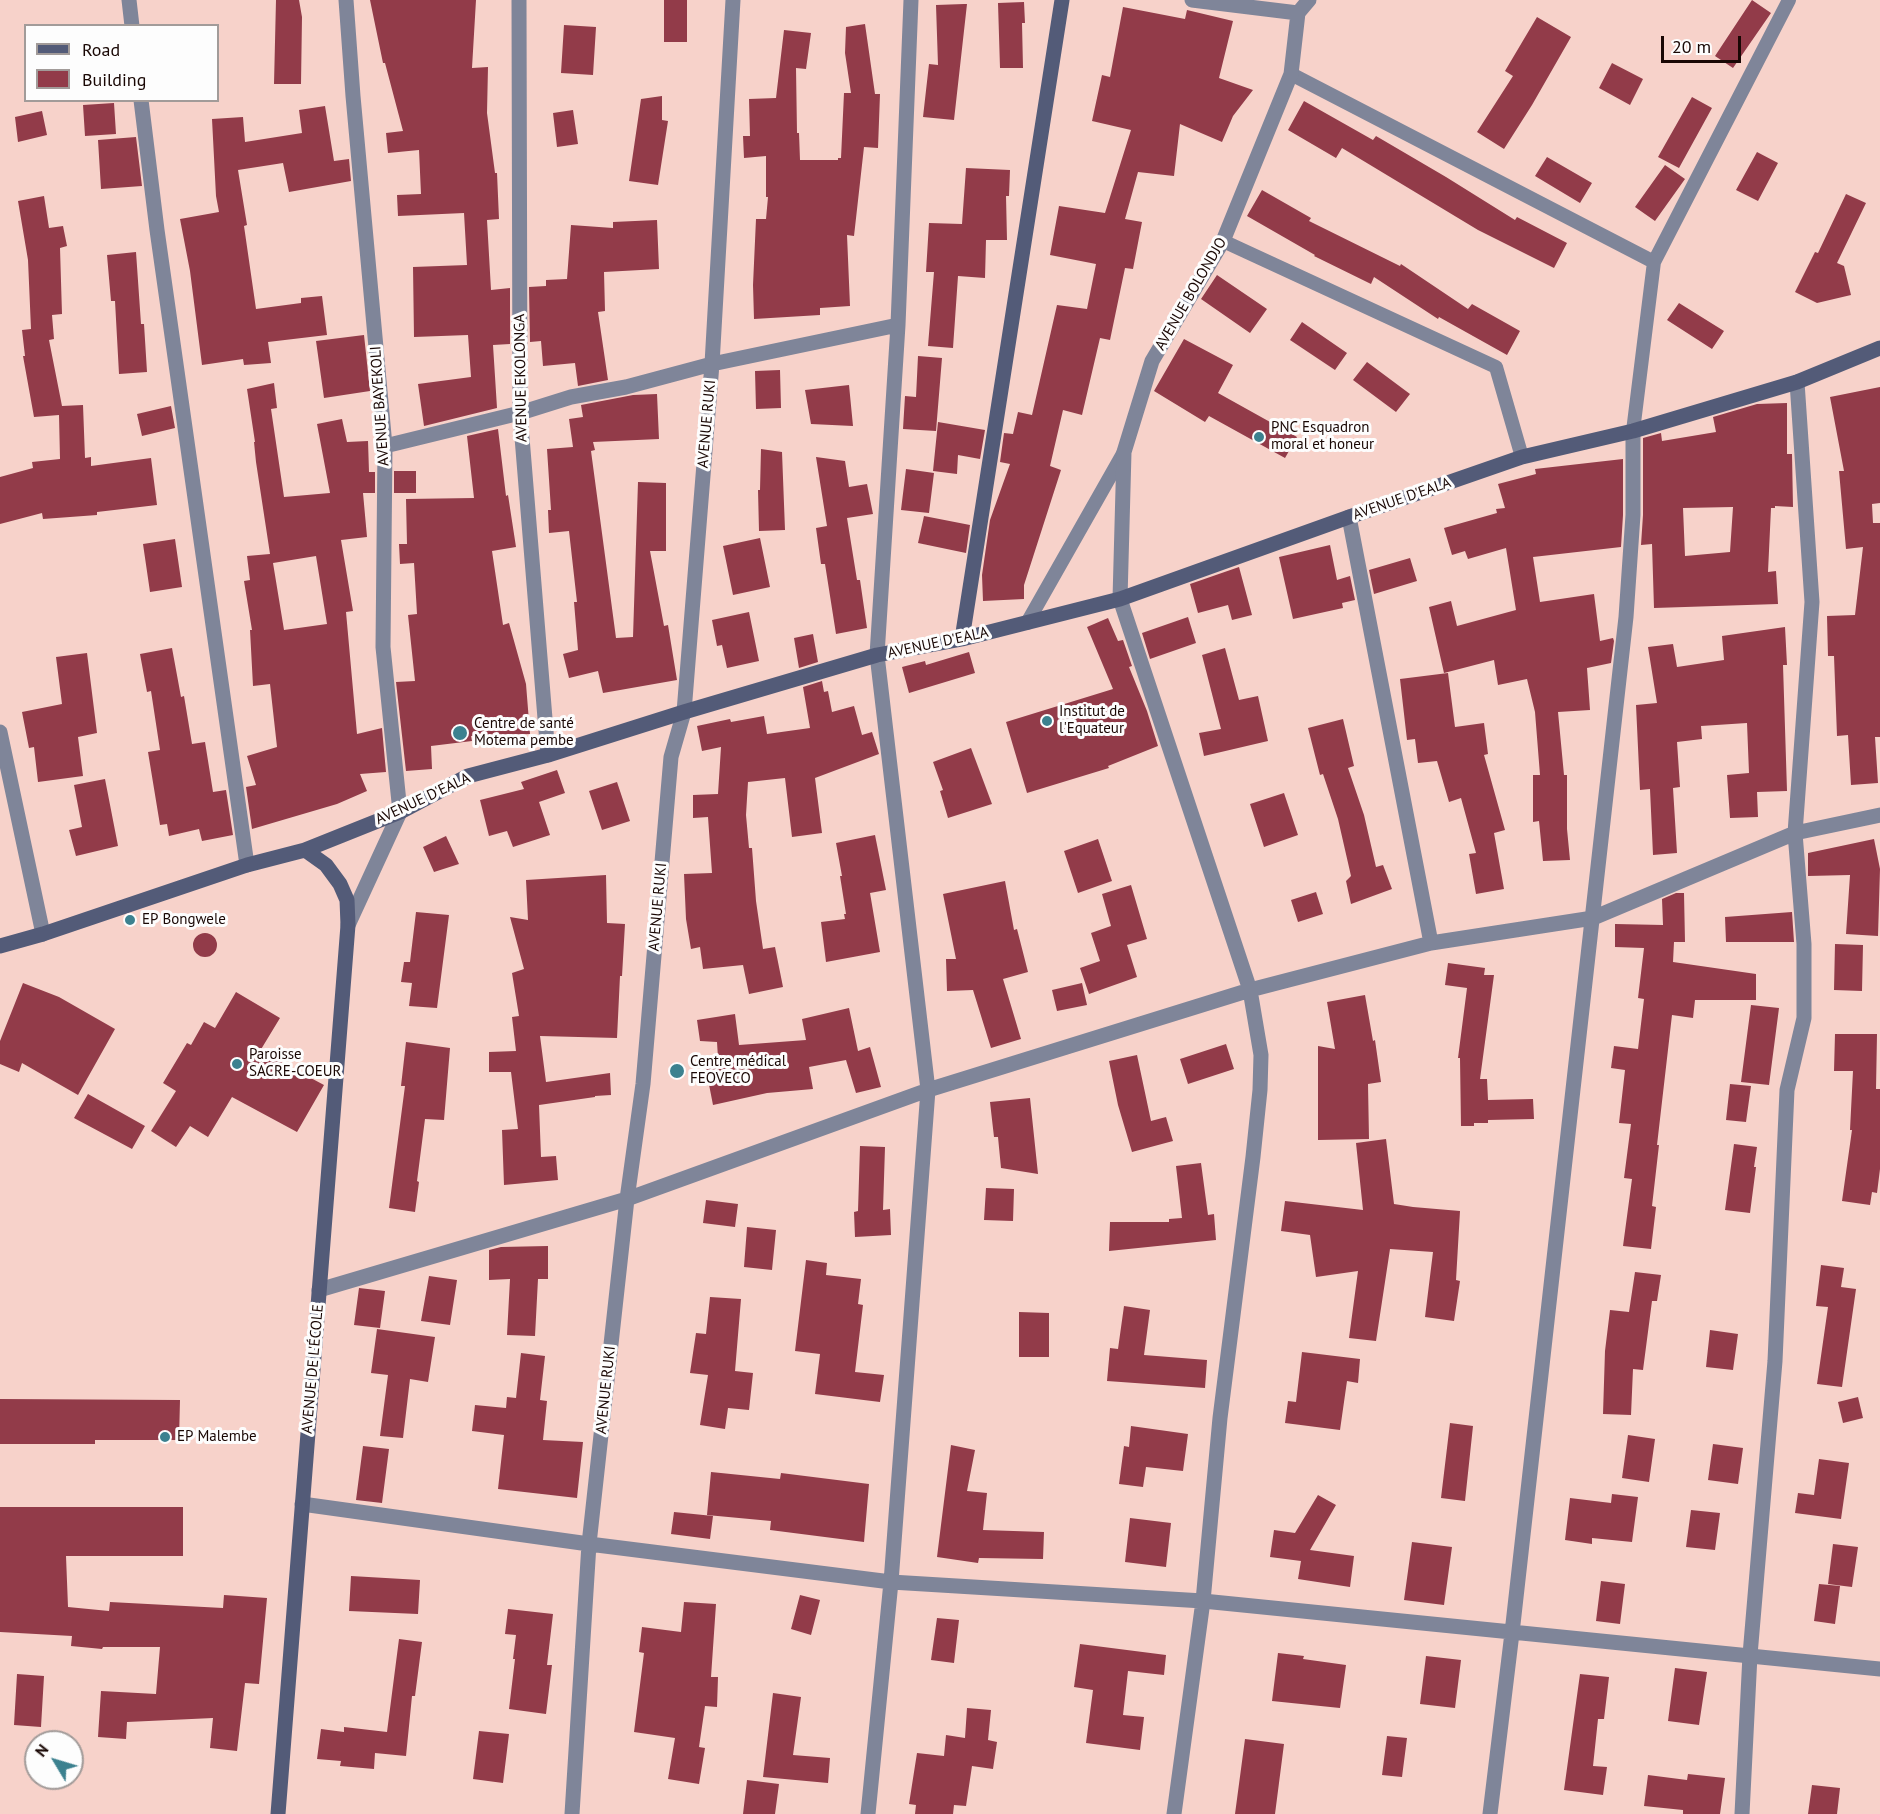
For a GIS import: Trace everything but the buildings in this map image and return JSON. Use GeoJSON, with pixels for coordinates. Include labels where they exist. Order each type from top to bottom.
{"type":"FeatureCollection","features":[{"type":"Feature","properties":{"kind":"street"},"geometry":{"type":"LineString","coordinates":[[129,0],[132,24]]}},
{"type":"Feature","properties":{"kind":"street","name":"AVENUE BAYEKOLI"},"geometry":{"type":"LineString","coordinates":[[346,0],[385,446],[383,647],[400,812]]}},
{"type":"Feature","properties":{"kind":"street","name":"AVENUE EKOLONGA"},"geometry":{"type":"LineString","coordinates":[[519,0],[520,413],[548,755]]}},
{"type":"Feature","properties":{"kind":"street","name":"AVENUE RUKI"},"geometry":{"type":"LineString","coordinates":[[572,1814],[589,1544],[627,1199],[643,1084],[671,757],[684,712],[712,364],[733,0]]}},
{"type":"Feature","properties":{"kind":"street"},"geometry":{"type":"LineString","coordinates":[[868,1814],[891,1582],[928,1090],[877,655],[898,325],[911,0]]}},
{"type":"Feature","properties":{"kind":"street"},"geometry":{"type":"LineString","coordinates":[[962,639],[1062,0]]}},
{"type":"Feature","properties":{"kind":"street"},"geometry":{"type":"LineString","coordinates":[[1192,0],[1226,2],[1298,13],[1309,0]]}},
{"type":"Feature","properties":{"kind":"street","name":"AVENUE BOLONDJO"},"geometry":{"type":"LineString","coordinates":[[1174,1814],[1203,1601],[1220,1418],[1253,1157],[1261,1055],[1250,990],[1120,599],[1124,452],[1152,361],[1223,241],[1292,74],[1298,13]]}},
{"type":"Feature","properties":{"kind":"street"},"geometry":{"type":"LineString","coordinates":[[141,102],[157,230],[247,865]]}},
{"type":"Feature","properties":{"kind":"street"},"geometry":{"type":"LineString","coordinates":[[385,446],[520,413],[571,396],[626,387],[712,364],[898,325]]}},
{"type":"Feature","properties":{"kind":"street","name":"AVENUE D'EALA"},"geometry":{"type":"LineString","coordinates":[[0,946],[43,934],[247,865],[305,850],[400,812],[468,776],[548,755],[877,655],[962,639],[1120,599],[1522,458],[1632,431],[1797,382],[1880,348]]}},
{"type":"Feature","properties":{"kind":"street"},"geometry":{"type":"LineString","coordinates":[[1742,1814],[1750,1655],[1775,1361],[1787,1090],[1804,1018],[1804,945],[1795,833],[1812,602],[1797,382]]}},
{"type":"Feature","properties":{"kind":"street"},"geometry":{"type":"LineString","coordinates":[[1490,1814],[1626,617],[1633,515],[1632,431]]}},
{"type":"Feature","properties":{"kind":"street"},"geometry":{"type":"LineString","coordinates":[[1349,517],[1431,943]]}},
{"type":"Feature","properties":{"kind":"street"},"geometry":{"type":"LineString","coordinates":[[0,732],[43,934]]}},
{"type":"Feature","properties":{"kind":"street"},"geometry":{"type":"LineString","coordinates":[[348,925],[400,812]]}},
{"type":"Feature","properties":{"kind":"street"},"geometry":{"type":"LineString","coordinates":[[319,1290],[627,1199],[928,1090],[1250,990],[1431,943],[1593,918],[1795,833],[1880,815]]}},
{"type":"Feature","properties":{"kind":"street","name":"AVENUE DE L'ÉCOLE"},"geometry":{"type":"LineString","coordinates":[[278,1814],[348,925],[347,900],[340,884],[326,865],[305,850]]}},
{"type":"Feature","properties":{"kind":"street"},"geometry":{"type":"LineString","coordinates":[[302,1504],[589,1544],[891,1582],[1203,1601],[1512,1634],[1880,1669]]}},
{"type":"Feature","properties":{"kind":"lane"},"geometry":{"type":"LineString","coordinates":[[1632,431],[1654,262],[1789,0]]}},
{"type":"Feature","properties":{"kind":"lane"},"geometry":{"type":"LineString","coordinates":[[1292,74],[1654,262]]}},
{"type":"Feature","properties":{"kind":"lane"},"geometry":{"type":"LineString","coordinates":[[1223,241],[1496,367],[1522,458]]}},
{"type":"Feature","properties":{"kind":"lane"},"geometry":{"type":"LineString","coordinates":[[1027,623],[1124,452]]}},
{"type":"Feature","properties":{"kind":"place","name":"PNC Esquadron moral et honeur"},"geometry":{"type":"Point","coordinates":[1259,437]}},
{"type":"Feature","properties":{"kind":"place","name":"Institut de l'Equateur"},"geometry":{"type":"Point","coordinates":[1047,721]}},
{"type":"Feature","properties":{"kind":"place","name":"Centre de santé Motema pembe"},"geometry":{"type":"Point","coordinates":[460,733]}},
{"type":"Feature","properties":{"kind":"place","name":"EP Bongwele"},"geometry":{"type":"Point","coordinates":[130,920]}},
{"type":"Feature","properties":{"kind":"place","name":"Paroisse SACRE-COEUR"},"geometry":{"type":"Point","coordinates":[237,1064]}},
{"type":"Feature","properties":{"kind":"place","name":"Centre médical FEOVECO"},"geometry":{"type":"Point","coordinates":[677,1071]}},
{"type":"Feature","properties":{"kind":"place","name":"EP Malembe"},"geometry":{"type":"Point","coordinates":[165,1437]}}]}
